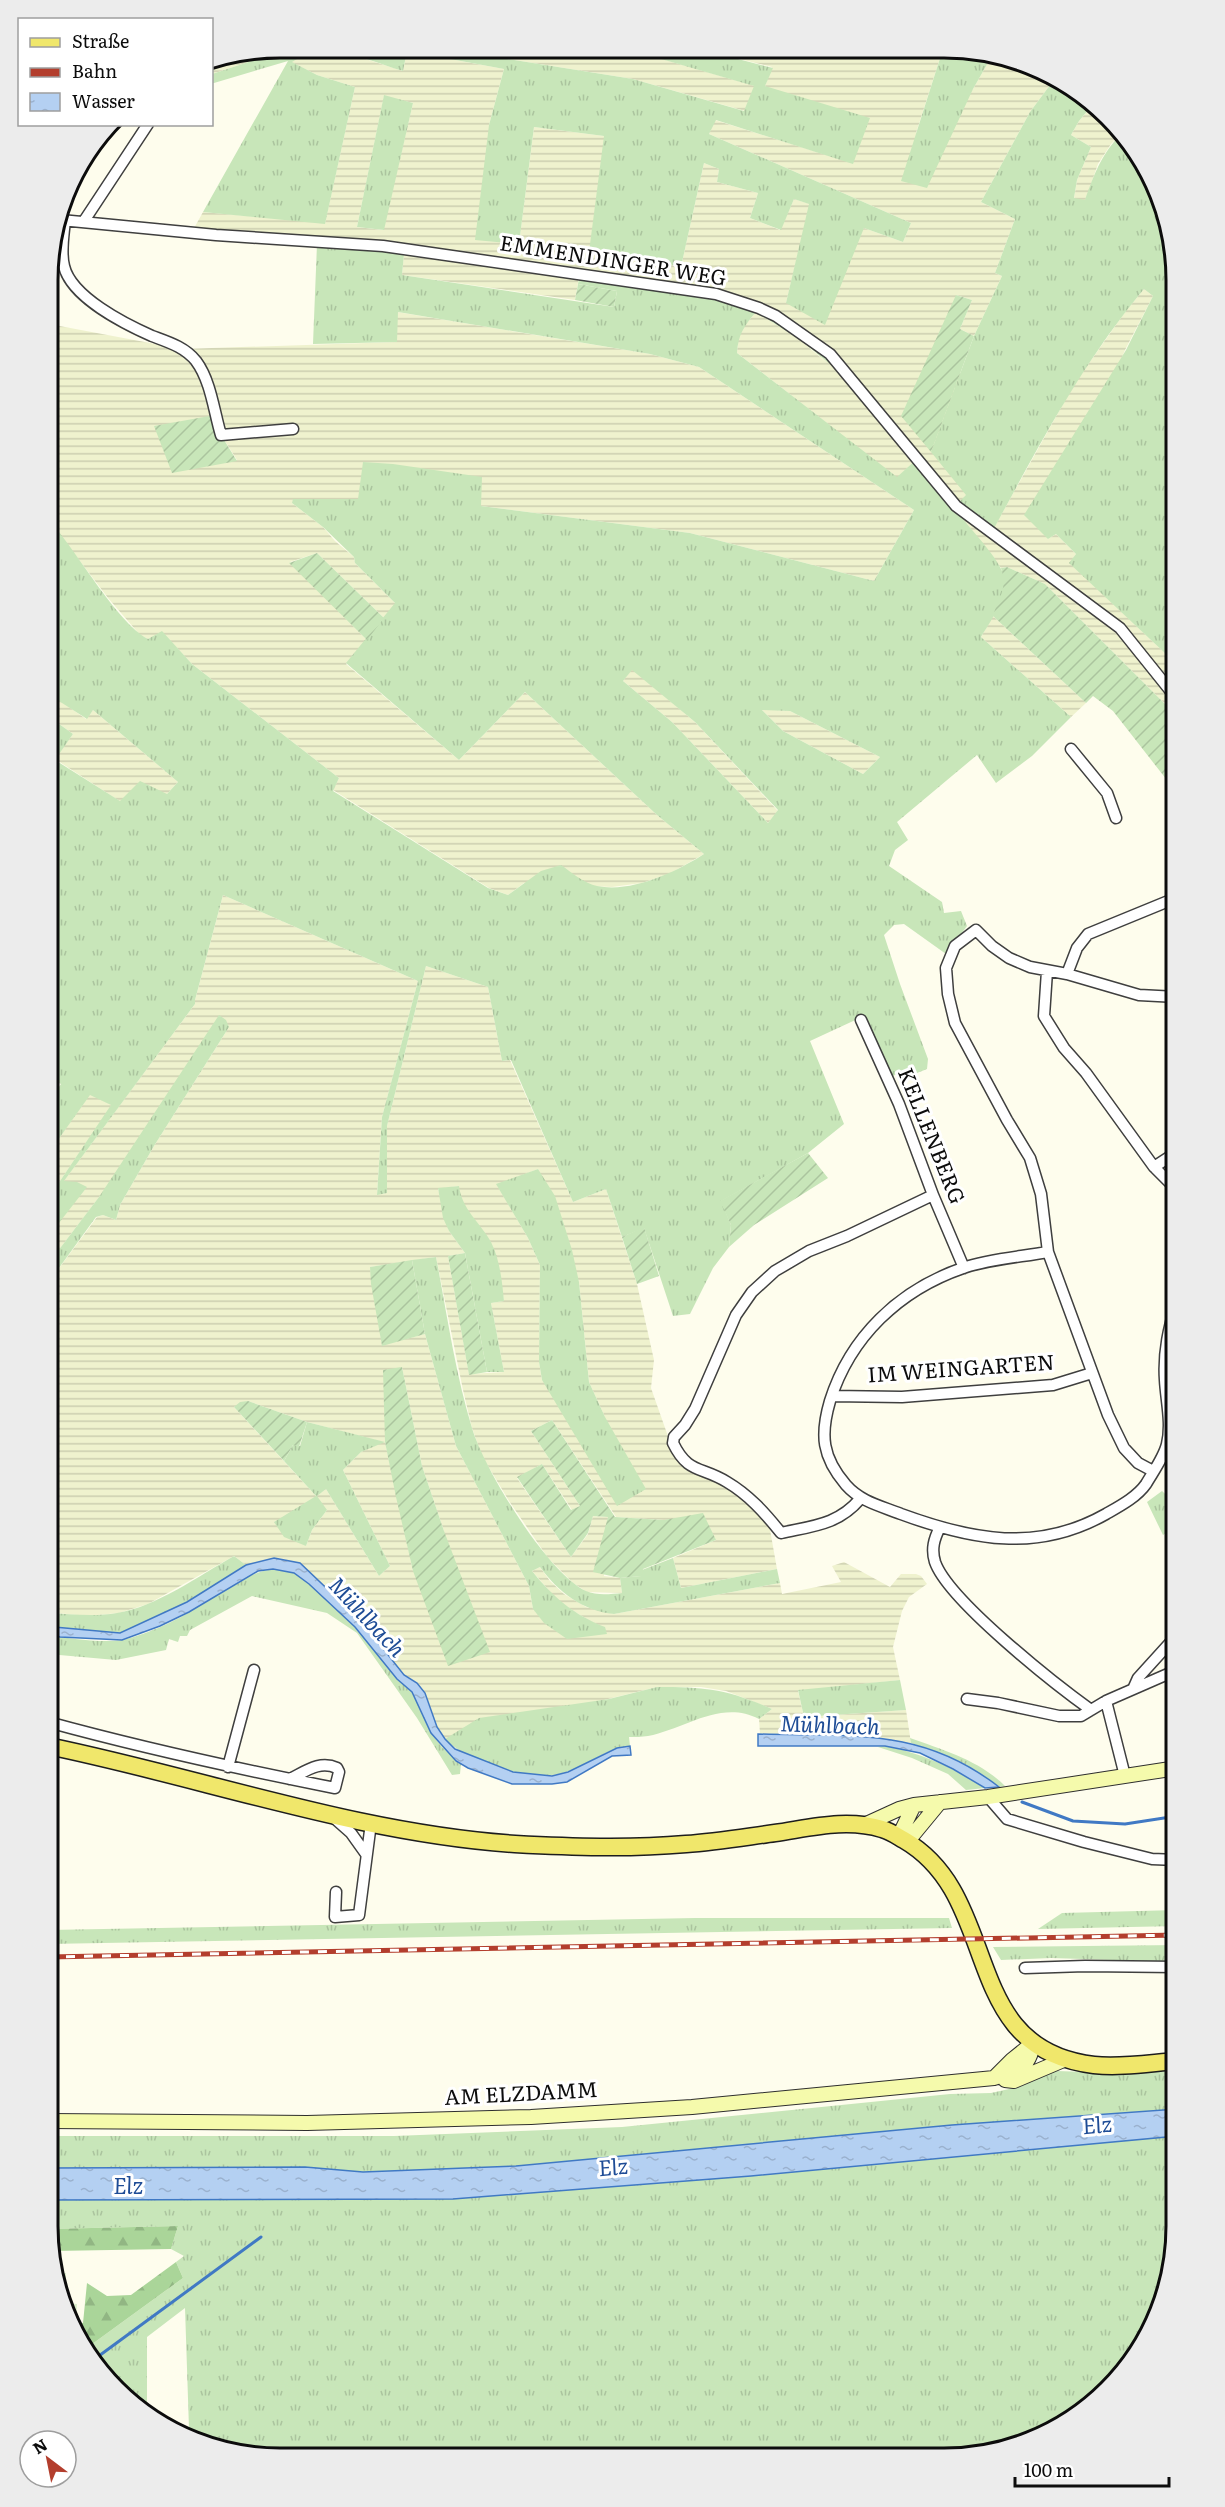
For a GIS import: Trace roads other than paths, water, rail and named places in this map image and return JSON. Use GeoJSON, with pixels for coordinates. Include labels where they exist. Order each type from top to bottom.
{"type":"FeatureCollection","features":[{"type":"Feature","properties":{"kind":"main road"},"geometry":{"type":"LineString","coordinates":[[58,1748],[332,1815],[503,1843],[628,1847],[688,1844],[825,1824],[864,1825],[886,1830],[921,1851],[937,1865],[949,1881],[966,1913],[981,1960],[1001,2006],[1021,2032],[1034,2043],[1066,2060],[1095,2065],[1166,2062]]}},
{"type":"Feature","properties":{"kind":"street"},"geometry":{"type":"LineString","coordinates":[[84,221],[147,126]]}},
{"type":"Feature","properties":{"kind":"street","name":"EMMENDINGER WEG"},"geometry":{"type":"LineString","coordinates":[[67,220],[216,235],[382,246],[716,294],[759,308],[801,332],[830,354],[956,506],[1120,628],[1166,685]]}},
{"type":"Feature","properties":{"kind":"street"},"geometry":{"type":"LineString","coordinates":[[62,240],[64,267],[71,281],[92,302],[141,331],[179,347],[195,361],[206,380],[220,435],[293,429]]}},
{"type":"Feature","properties":{"kind":"street"},"geometry":{"type":"LineString","coordinates":[[1071,749],[1107,793],[1116,818]]}},
{"type":"Feature","properties":{"kind":"street"},"geometry":{"type":"LineString","coordinates":[[1067,974],[1077,948],[1088,934],[1166,902]]}},
{"type":"Feature","properties":{"kind":"street"},"geometry":{"type":"LineString","coordinates":[[1153,1471],[1138,1463],[1124,1448],[1092,1373],[1048,1252],[1041,1194],[1030,1158],[955,1023],[948,994],[946,968],[955,946],[976,930],[992,946],[1009,958],[1030,967],[1067,974],[1140,995],[1166,996]]}},
{"type":"Feature","properties":{"kind":"street"},"geometry":{"type":"LineString","coordinates":[[1047,971],[1044,1016],[1064,1048],[1086,1073],[1154,1167],[1166,1179]]}},
{"type":"Feature","properties":{"kind":"street","name":"KELLENBERG"},"geometry":{"type":"LineString","coordinates":[[861,1020],[899,1104],[933,1195],[964,1268]]}},
{"type":"Feature","properties":{"kind":"street"},"geometry":{"type":"LineString","coordinates":[[1154,1167],[1166,1159]]}},
{"type":"Feature","properties":{"kind":"street"},"geometry":{"type":"LineString","coordinates":[[860,1499],[850,1510],[833,1521],[781,1533],[754,1501],[714,1475],[685,1463],[673,1443],[674,1437],[686,1425],[736,1315],[752,1292],[775,1271],[809,1251],[848,1236],[933,1195]]}},
{"type":"Feature","properties":{"kind":"street"},"geometry":{"type":"LineString","coordinates":[[1048,1252],[964,1268],[895,1304],[855,1345],[832,1396],[824,1425],[826,1451],[839,1476],[860,1499],[940,1527],[1009,1540],[1054,1536],[1079,1528],[1118,1507],[1144,1486],[1166,1446]]}},
{"type":"Feature","properties":{"kind":"street"},"geometry":{"type":"LineString","coordinates":[[1166,1343],[1164,1360],[1166,1416]]}},
{"type":"Feature","properties":{"kind":"street","name":"IM WEINGARTEN"},"geometry":{"type":"LineString","coordinates":[[832,1396],[902,1397],[1053,1385],[1092,1373]]}},
{"type":"Feature","properties":{"kind":"street"},"geometry":{"type":"LineString","coordinates":[[940,1527],[934,1541],[933,1554],[936,1565],[960,1599],[1091,1710]]}},
{"type":"Feature","properties":{"kind":"street"},"geometry":{"type":"LineString","coordinates":[[1134,1687],[1138,1678],[1166,1647]]}},
{"type":"Feature","properties":{"kind":"street"},"geometry":{"type":"LineString","coordinates":[[228,1767],[254,1670]]}},
{"type":"Feature","properties":{"kind":"street"},"geometry":{"type":"LineString","coordinates":[[967,1699],[1059,1716],[1081,1716],[1134,1687],[1166,1674]]}},
{"type":"Feature","properties":{"kind":"street"},"geometry":{"type":"LineString","coordinates":[[1106,1701],[1125,1776]]}},
{"type":"Feature","properties":{"kind":"street"},"geometry":{"type":"LineString","coordinates":[[58,1724],[228,1767],[290,1779]]}},
{"type":"Feature","properties":{"kind":"street"},"geometry":{"type":"LineString","coordinates":[[864,1825],[898,1809],[914,1805],[988,1797],[1166,1770]]}},
{"type":"Feature","properties":{"kind":"street"},"geometry":{"type":"LineString","coordinates":[[988,1797],[1007,1819],[1084,1842],[1152,1859],[1166,1860]]}},
{"type":"Feature","properties":{"kind":"street"},"geometry":{"type":"LineString","coordinates":[[914,1805],[902,1830],[907,1842],[940,1802]]}},
{"type":"Feature","properties":{"kind":"street"},"geometry":{"type":"LineString","coordinates":[[332,1815],[351,1833],[366,1854]]}},
{"type":"Feature","properties":{"kind":"street"},"geometry":{"type":"LineString","coordinates":[[336,1892],[335,1917],[359,1915],[371,1823]]}},
{"type":"Feature","properties":{"kind":"street"},"geometry":{"type":"LineString","coordinates":[[1025,1968],[1166,1967]]}},
{"type":"Feature","properties":{"kind":"street"},"geometry":{"type":"LineString","coordinates":[[994,2078],[1034,2043]]}},
{"type":"Feature","properties":{"kind":"street","name":"AM ELZDAMM"},"geometry":{"type":"LineString","coordinates":[[58,2121],[307,2123],[520,2118],[686,2107],[994,2078],[1014,2081],[1066,2060]]}},
{"type":"Feature","properties":{"kind":"water"},"geometry":{"type":"Polygon","coordinates":[[[274,1558],[300,1563],[362,1622],[404,1675],[417,1683],[425,1693],[437,1727],[455,1749],[513,1772],[552,1776],[568,1772],[617,1748],[630,1746],[631,1755],[612,1756],[567,1782],[552,1784],[512,1784],[468,1768],[456,1761],[431,1733],[412,1692],[397,1679],[355,1627],[294,1573],[273,1569],[258,1571],[189,1612],[122,1640],[58,1636],[58,1627],[120,1633],[187,1602],[246,1565],[274,1558]]]}},
{"type":"Feature","properties":{"kind":"water"},"geometry":{"type":"Polygon","coordinates":[[[758,1734],[854,1736],[913,1744],[941,1753],[970,1767],[999,1787],[985,1788],[920,1753],[885,1746],[758,1746],[758,1734]]]}},
{"type":"Feature","properties":{"kind":"water","name":"Elz"},"geometry":{"type":"Polygon","coordinates":[[[1166,2110],[1166,2137],[751,2176],[453,2199],[58,2200],[58,2168],[305,2167],[363,2172],[516,2166],[952,2125],[1166,2110]]]}},
{"type":"Feature","properties":{"kind":"waterway","name":"Mühlbach"},"geometry":{"type":"LineString","coordinates":[[1022,1802],[1073,1821],[1125,1824],[1166,1818]]}},
{"type":"Feature","properties":{"kind":"waterway"},"geometry":{"type":"LineString","coordinates":[[100,2355],[261,2237]]}},
{"type":"Feature","properties":{"kind":"railway"},"geometry":{"type":"LineString","coordinates":[[58,1957],[1166,1935]]}}]}
